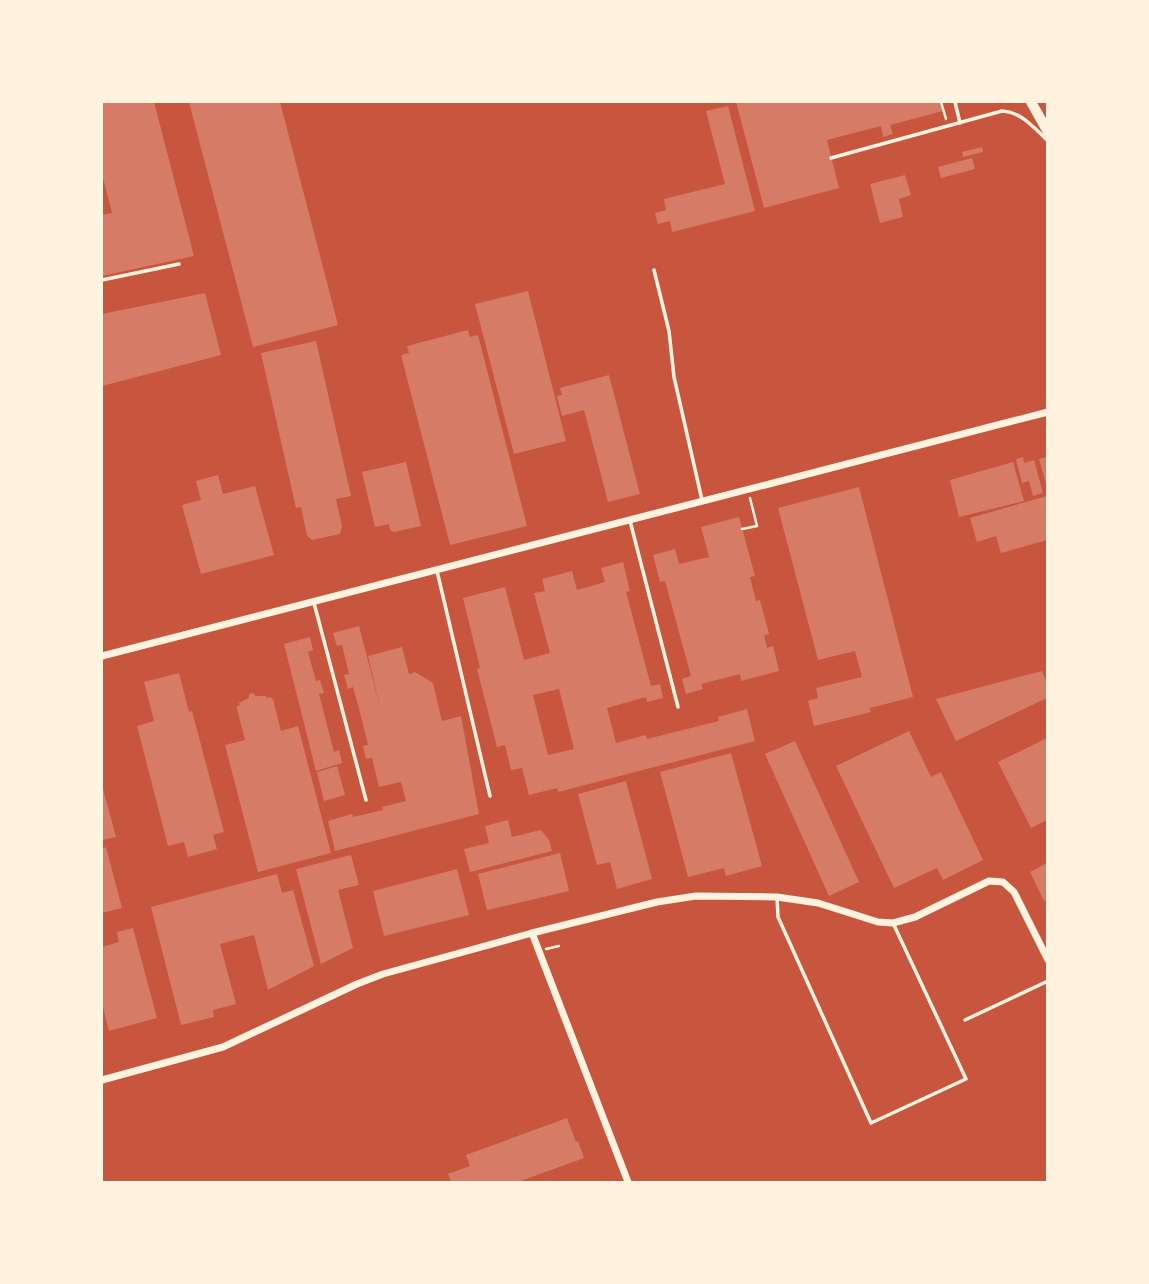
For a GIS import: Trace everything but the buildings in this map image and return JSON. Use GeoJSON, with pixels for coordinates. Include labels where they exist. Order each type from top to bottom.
{"type":"FeatureCollection","features":[{"type":"Feature","properties":{"kind":"main road"},"geometry":{"type":"LineString","coordinates":[[1031,102],[1048,132]]}},
{"type":"Feature","properties":{"kind":"street"},"geometry":{"type":"LineString","coordinates":[[102,656],[1048,412]]}},
{"type":"Feature","properties":{"kind":"street"},"geometry":{"type":"LineString","coordinates":[[102,1080],[223,1047],[383,974],[614,912],[696,896],[777,897],[818,903],[878,922],[893,923],[915,917],[989,881],[1003,882],[1014,892],[1048,960]]}},
{"type":"Feature","properties":{"kind":"street"},"geometry":{"type":"LineString","coordinates":[[532,933],[628,1182]]}},
{"type":"Feature","properties":{"kind":"lane"},"geometry":{"type":"LineString","coordinates":[[955,102],[960,123]]}},
{"type":"Feature","properties":{"kind":"lane"},"geometry":{"type":"LineString","coordinates":[[834,157],[1008,111],[1022,118],[1048,141]]}},
{"type":"Feature","properties":{"kind":"lane"},"geometry":{"type":"LineString","coordinates":[[102,280],[179,264]]}},
{"type":"Feature","properties":{"kind":"lane"},"geometry":{"type":"LineString","coordinates":[[654,270],[669,331],[674,377],[702,500]]}},
{"type":"Feature","properties":{"kind":"lane"},"geometry":{"type":"LineString","coordinates":[[629,519],[678,707]]}},
{"type":"Feature","properties":{"kind":"lane"},"geometry":{"type":"LineString","coordinates":[[436,569],[490,796]]}},
{"type":"Feature","properties":{"kind":"lane"},"geometry":{"type":"LineString","coordinates":[[313,601],[366,800]]}},
{"type":"Feature","properties":{"kind":"lane"},"geometry":{"type":"LineString","coordinates":[[777,897],[778,917],[871,1123],[966,1079],[893,923]]}},
{"type":"Feature","properties":{"kind":"lane"},"geometry":{"type":"LineString","coordinates":[[965,1020],[1048,981]]}},
{"type":"Feature","properties":{"kind":"path"},"geometry":{"type":"LineString","coordinates":[[941,102],[948,126]]}},
{"type":"Feature","properties":{"kind":"path"},"geometry":{"type":"LineString","coordinates":[[742,529],[757,526],[747,488]]}}]}
